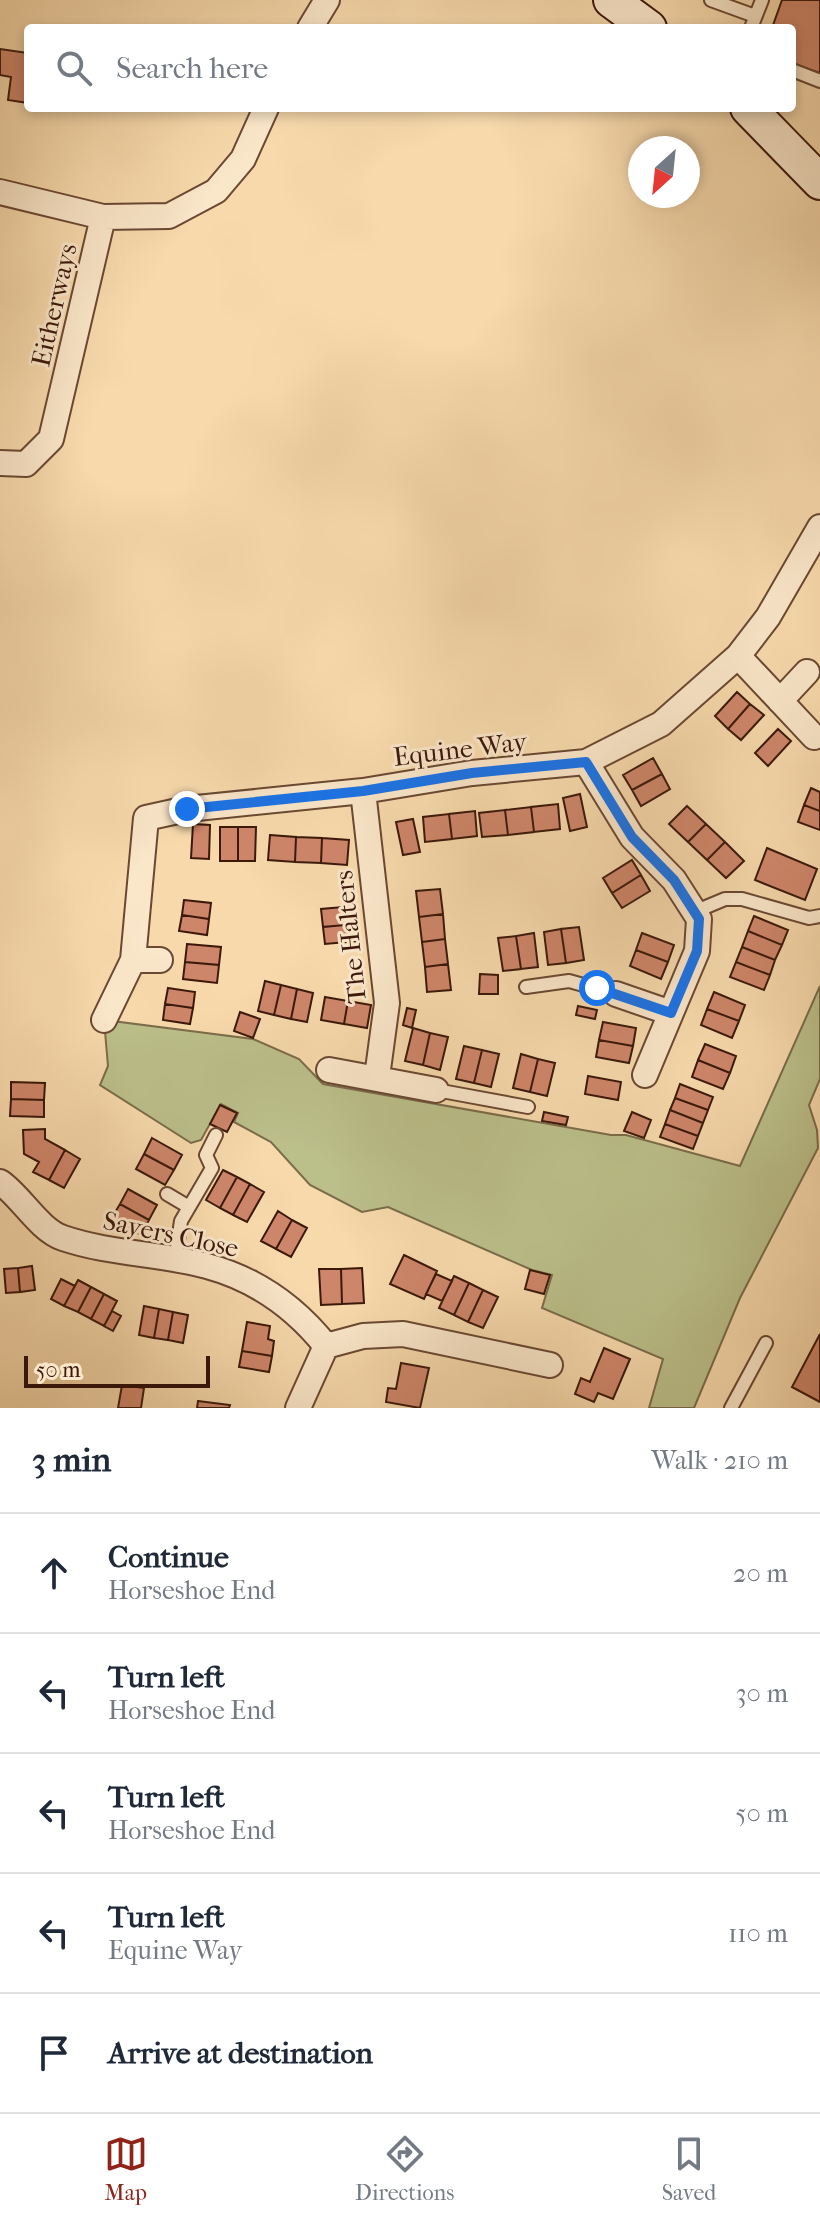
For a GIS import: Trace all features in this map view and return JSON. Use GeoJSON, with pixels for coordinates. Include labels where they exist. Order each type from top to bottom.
{"type":"FeatureCollection","features":[{"type":"Feature","properties":{"kind":"street"},"geometry":{"type":"LineString","coordinates":[[312,24],[327,0]]}},
{"type":"Feature","properties":{"kind":"street"},"geometry":{"type":"LineString","coordinates":[[611,0],[644,24]]}},
{"type":"Feature","properties":{"kind":"street"},"geometry":{"type":"LineString","coordinates":[[0,192],[103,217],[169,216],[216,191],[243,159],[264,112]]}},
{"type":"Feature","properties":{"kind":"street"},"geometry":{"type":"LineString","coordinates":[[752,112],[820,182]]}},
{"type":"Feature","properties":{"kind":"street","name":"Eitherways"},"geometry":{"type":"LineString","coordinates":[[0,463],[26,464],[51,439],[103,217]]}},
{"type":"Feature","properties":{"kind":"street","name":"Equine Way"},"geometry":{"type":"LineString","coordinates":[[104,1020],[133,960],[146,818],[187,809],[363,791],[472,773],[586,762],[661,724],[738,656],[768,617],[820,527]]}},
{"type":"Feature","properties":{"kind":"street"},"geometry":{"type":"LineString","coordinates":[[738,656],[814,737]]}},
{"type":"Feature","properties":{"kind":"street"},"geometry":{"type":"LineString","coordinates":[[780,701],[807,672]]}},
{"type":"Feature","properties":{"kind":"street"},"geometry":{"type":"LineString","coordinates":[[586,762],[632,837],[674,880],[699,919],[697,951],[645,1075]]}},
{"type":"Feature","properties":{"kind":"street","name":"The Halters"},"geometry":{"type":"LineString","coordinates":[[363,791],[387,1003],[377,1077]]}},
{"type":"Feature","properties":{"kind":"street"},"geometry":{"type":"LineString","coordinates":[[133,960],[160,960]]}},
{"type":"Feature","properties":{"kind":"street"},"geometry":{"type":"LineString","coordinates":[[616,994],[671,1013]]}},
{"type":"Feature","properties":{"kind":"street"},"geometry":{"type":"LineString","coordinates":[[329,1070],[436,1090]]}},
{"type":"Feature","properties":{"kind":"street","name":"Sayers Close"},"geometry":{"type":"LineString","coordinates":[[0,1180],[28,1210],[60,1237],[129,1254],[205,1265],[244,1278],[278,1299],[309,1325],[326,1346]]}},
{"type":"Feature","properties":{"kind":"street"},"geometry":{"type":"LineString","coordinates":[[298,1408],[326,1346],[363,1336],[403,1334],[550,1365]]}},
{"type":"Feature","properties":{"kind":"lane"},"geometry":{"type":"LineString","coordinates":[[711,0],[753,22],[762,0]]}},
{"type":"Feature","properties":{"kind":"lane"},"geometry":{"type":"LineString","coordinates":[[796,72],[820,81]]}},
{"type":"Feature","properties":{"kind":"lane"},"geometry":{"type":"LineString","coordinates":[[694,912],[725,899],[742,899],[809,918],[820,916]]}},
{"type":"Feature","properties":{"kind":"lane"},"geometry":{"type":"LineString","coordinates":[[526,987],[569,981],[616,994]]}},
{"type":"Feature","properties":{"kind":"lane"},"geometry":{"type":"LineString","coordinates":[[436,1090],[528,1107]]}},
{"type":"Feature","properties":{"kind":"lane"},"geometry":{"type":"LineString","coordinates":[[206,1155],[216,1135]]}},
{"type":"Feature","properties":{"kind":"lane"},"geometry":{"type":"LineString","coordinates":[[175,1261],[181,1221],[212,1168],[206,1155],[192,1149]]}},
{"type":"Feature","properties":{"kind":"lane"},"geometry":{"type":"LineString","coordinates":[[167,1194],[189,1207]]}},
{"type":"Feature","properties":{"kind":"lane"},"geometry":{"type":"LineString","coordinates":[[731,1408],[766,1343]]}},
{"type":"Feature","properties":{"kind":"green space"},"geometry":{"type":"Polygon","coordinates":[[[820,986],[820,1079],[809,1105],[817,1130],[818,1148],[740,1298],[694,1408],[649,1408],[663,1359],[542,1308],[552,1275],[532,1270],[388,1207],[362,1212],[310,1185],[271,1142],[234,1122],[238,1113],[221,1104],[201,1140],[191,1143],[100,1085],[108,1066],[104,1020],[253,1039],[299,1059],[323,1084],[611,1135],[626,1135],[740,1166],[820,986]]]}},
{"type":"Feature","properties":{"kind":"building"},"geometry":{"type":"Polygon","coordinates":[[[782,0],[820,0],[820,73],[796,64],[796,24],[773,24],[782,0]]]}},
{"type":"Feature","properties":{"kind":"building"},"geometry":{"type":"Polygon","coordinates":[[[0,49],[24,52],[24,102],[8,100],[11,77],[0,75],[0,49]]]}},
{"type":"Feature","properties":{"kind":"building"},"geometry":{"type":"Polygon","coordinates":[[[737,692],[750,704],[728,729],[715,716],[737,692]]]}},
{"type":"Feature","properties":{"kind":"building"},"geometry":{"type":"Polygon","coordinates":[[[750,704],[764,715],[741,740],[728,729],[750,704]]]}},
{"type":"Feature","properties":{"kind":"building"},"geometry":{"type":"Polygon","coordinates":[[[778,729],[791,741],[768,766],[755,753],[778,729]]]}},
{"type":"Feature","properties":{"kind":"building"},"geometry":{"type":"Polygon","coordinates":[[[653,758],[662,774],[632,790],[623,775],[653,758]]]}},
{"type":"Feature","properties":{"kind":"building"},"geometry":{"type":"Polygon","coordinates":[[[662,774],[670,789],[641,806],[632,790],[662,774]]]}},
{"type":"Feature","properties":{"kind":"building"},"geometry":{"type":"Polygon","coordinates":[[[811,788],[820,792],[820,811],[804,805],[811,788]]]}},
{"type":"Feature","properties":{"kind":"building"},"geometry":{"type":"Polygon","coordinates":[[[580,794],[587,827],[570,831],[563,798],[580,794]]]}},
{"type":"Feature","properties":{"kind":"building"},"geometry":{"type":"Polygon","coordinates":[[[558,804],[560,829],[534,832],[531,807],[558,804]]]}},
{"type":"Feature","properties":{"kind":"building"},"geometry":{"type":"Polygon","coordinates":[[[804,805],[820,811],[820,830],[798,822],[804,805]]]}},
{"type":"Feature","properties":{"kind":"building"},"geometry":{"type":"Polygon","coordinates":[[[687,806],[706,824],[688,842],[669,824],[687,806]]]}},
{"type":"Feature","properties":{"kind":"building"},"geometry":{"type":"Polygon","coordinates":[[[531,807],[534,832],[508,835],[505,810],[531,807]]]}},
{"type":"Feature","properties":{"kind":"building"},"geometry":{"type":"Polygon","coordinates":[[[505,810],[508,835],[482,837],[479,813],[505,810]]]}},
{"type":"Feature","properties":{"kind":"building"},"geometry":{"type":"Polygon","coordinates":[[[475,811],[477,836],[452,839],[449,814],[475,811]]]}},
{"type":"Feature","properties":{"kind":"building"},"geometry":{"type":"Polygon","coordinates":[[[449,814],[452,839],[425,842],[423,817],[449,814]]]}},
{"type":"Feature","properties":{"kind":"building"},"geometry":{"type":"Polygon","coordinates":[[[413,819],[420,852],[403,855],[396,822],[413,819]]]}},
{"type":"Feature","properties":{"kind":"building"},"geometry":{"type":"Polygon","coordinates":[[[193,824],[210,825],[209,859],[191,858],[193,824]]]}},
{"type":"Feature","properties":{"kind":"building"},"geometry":{"type":"Polygon","coordinates":[[[706,824],[725,842],[707,860],[688,842],[706,824]]]}},
{"type":"Feature","properties":{"kind":"building"},"geometry":{"type":"Polygon","coordinates":[[[220,827],[238,827],[238,861],[220,861],[220,827]]]}},
{"type":"Feature","properties":{"kind":"building"},"geometry":{"type":"Polygon","coordinates":[[[238,827],[256,827],[255,861],[238,861],[238,827]]]}},
{"type":"Feature","properties":{"kind":"building"},"geometry":{"type":"Polygon","coordinates":[[[270,835],[296,837],[295,862],[268,860],[270,835]]]}},
{"type":"Feature","properties":{"kind":"building"},"geometry":{"type":"Polygon","coordinates":[[[296,837],[322,838],[321,863],[295,862],[296,837]]]}},
{"type":"Feature","properties":{"kind":"building"},"geometry":{"type":"Polygon","coordinates":[[[322,838],[349,840],[347,865],[321,863],[322,838]]]}},
{"type":"Feature","properties":{"kind":"building"},"geometry":{"type":"Polygon","coordinates":[[[725,842],[744,861],[726,878],[707,860],[725,842]]]}},
{"type":"Feature","properties":{"kind":"building"},"geometry":{"type":"Polygon","coordinates":[[[767,848],[817,869],[805,900],[755,880],[767,848]]]}},
{"type":"Feature","properties":{"kind":"building"},"geometry":{"type":"Polygon","coordinates":[[[632,860],[641,875],[612,893],[603,878],[632,860]]]}},
{"type":"Feature","properties":{"kind":"building"},"geometry":{"type":"Polygon","coordinates":[[[641,875],[650,891],[622,908],[612,893],[641,875]]]}},
{"type":"Feature","properties":{"kind":"building"},"geometry":{"type":"Polygon","coordinates":[[[440,889],[443,914],[419,917],[416,891],[440,889]]]}},
{"type":"Feature","properties":{"kind":"building"},"geometry":{"type":"Polygon","coordinates":[[[184,900],[211,903],[209,919],[182,915],[184,900]]]}},
{"type":"Feature","properties":{"kind":"building"},"geometry":{"type":"Polygon","coordinates":[[[355,906],[357,924],[323,927],[321,909],[355,906]]]}},
{"type":"Feature","properties":{"kind":"building"},"geometry":{"type":"Polygon","coordinates":[[[443,914],[445,939],[422,942],[419,917],[443,914]]]}},
{"type":"Feature","properties":{"kind":"building"},"geometry":{"type":"Polygon","coordinates":[[[182,915],[209,919],[207,935],[179,931],[182,915]]]}},
{"type":"Feature","properties":{"kind":"building"},"geometry":{"type":"Polygon","coordinates":[[[754,916],[788,930],[782,945],[748,931],[754,916]]]}},
{"type":"Feature","properties":{"kind":"building"},"geometry":{"type":"Polygon","coordinates":[[[357,924],[358,941],[325,944],[323,927],[357,924]]]}},
{"type":"Feature","properties":{"kind":"building"},"geometry":{"type":"Polygon","coordinates":[[[579,927],[584,960],[566,963],[561,929],[579,927]]]}},
{"type":"Feature","properties":{"kind":"building"},"geometry":{"type":"Polygon","coordinates":[[[561,929],[566,963],[548,965],[544,932],[561,929]]]}},
{"type":"Feature","properties":{"kind":"building"},"geometry":{"type":"Polygon","coordinates":[[[748,931],[782,945],[775,960],[742,947],[748,931]]]}},
{"type":"Feature","properties":{"kind":"building"},"geometry":{"type":"Polygon","coordinates":[[[534,933],[538,967],[521,969],[516,936],[534,933]]]}},
{"type":"Feature","properties":{"kind":"building"},"geometry":{"type":"Polygon","coordinates":[[[642,933],[674,945],[668,962],[636,950],[642,933]]]}},
{"type":"Feature","properties":{"kind":"building"},"geometry":{"type":"Polygon","coordinates":[[[516,936],[521,969],[503,971],[498,938],[516,936]]]}},
{"type":"Feature","properties":{"kind":"building"},"geometry":{"type":"Polygon","coordinates":[[[445,939],[448,964],[425,967],[422,942],[445,939]]]}},
{"type":"Feature","properties":{"kind":"building"},"geometry":{"type":"Polygon","coordinates":[[[187,944],[221,947],[219,965],[185,962],[187,944]]]}},
{"type":"Feature","properties":{"kind":"building"},"geometry":{"type":"Polygon","coordinates":[[[742,947],[775,960],[770,975],[736,962],[742,947]]]}},
{"type":"Feature","properties":{"kind":"building"},"geometry":{"type":"Polygon","coordinates":[[[636,950],[668,962],[661,979],[630,966],[636,950]]]}},
{"type":"Feature","properties":{"kind":"building"},"geometry":{"type":"Polygon","coordinates":[[[185,962],[219,965],[217,983],[183,979],[185,962]]]}},
{"type":"Feature","properties":{"kind":"building"},"geometry":{"type":"Polygon","coordinates":[[[736,962],[770,975],[764,990],[730,977],[736,962]]]}},
{"type":"Feature","properties":{"kind":"building"},"geometry":{"type":"Polygon","coordinates":[[[448,964],[451,990],[427,992],[425,967],[448,964]]]}},
{"type":"Feature","properties":{"kind":"building"},"geometry":{"type":"Polygon","coordinates":[[[480,974],[498,975],[498,994],[479,994],[480,974]]]}},
{"type":"Feature","properties":{"kind":"building"},"geometry":{"type":"Polygon","coordinates":[[[265,981],[281,985],[274,1015],[258,1011],[265,981]]]}},
{"type":"Feature","properties":{"kind":"building"},"geometry":{"type":"Polygon","coordinates":[[[281,985],[297,989],[291,1019],[274,1015],[281,985]]]}},
{"type":"Feature","properties":{"kind":"building"},"geometry":{"type":"Polygon","coordinates":[[[168,988],[195,992],[193,1008],[165,1004],[168,988]]]}},
{"type":"Feature","properties":{"kind":"building"},"geometry":{"type":"Polygon","coordinates":[[[297,989],[313,993],[307,1022],[291,1019],[297,989]]]}},
{"type":"Feature","properties":{"kind":"building"},"geometry":{"type":"Polygon","coordinates":[[[714,992],[745,1005],[739,1021],[707,1009],[714,992]]]}},
{"type":"Feature","properties":{"kind":"building"},"geometry":{"type":"Polygon","coordinates":[[[325,997],[348,1001],[344,1024],[321,1020],[325,997]]]}},
{"type":"Feature","properties":{"kind":"building"},"geometry":{"type":"Polygon","coordinates":[[[348,1001],[371,1005],[367,1028],[344,1024],[348,1001]]]}},
{"type":"Feature","properties":{"kind":"building"},"geometry":{"type":"Polygon","coordinates":[[[165,1004],[193,1008],[190,1024],[163,1020],[165,1004]]]}},
{"type":"Feature","properties":{"kind":"building"},"geometry":{"type":"Polygon","coordinates":[[[578,1006],[597,1010],[595,1019],[576,1015],[578,1006]]]}},
{"type":"Feature","properties":{"kind":"building"},"geometry":{"type":"Polygon","coordinates":[[[407,1008],[416,1010],[412,1028],[403,1025],[407,1008]]]}},
{"type":"Feature","properties":{"kind":"building"},"geometry":{"type":"Polygon","coordinates":[[[707,1009],[739,1021],[732,1038],[701,1025],[707,1009]]]}},
{"type":"Feature","properties":{"kind":"building"},"geometry":{"type":"Polygon","coordinates":[[[240,1012],[260,1019],[253,1038],[234,1031],[240,1012]]]}},
{"type":"Feature","properties":{"kind":"building"},"geometry":{"type":"Polygon","coordinates":[[[603,1022],[636,1028],[633,1046],[599,1040],[603,1022]]]}},
{"type":"Feature","properties":{"kind":"building"},"geometry":{"type":"Polygon","coordinates":[[[413,1028],[430,1033],[423,1065],[405,1061],[413,1028]]]}},
{"type":"Feature","properties":{"kind":"building"},"geometry":{"type":"Polygon","coordinates":[[[430,1033],[448,1037],[440,1070],[423,1065],[430,1033]]]}},
{"type":"Feature","properties":{"kind":"building"},"geometry":{"type":"Polygon","coordinates":[[[599,1040],[633,1046],[629,1063],[596,1057],[599,1040]]]}},
{"type":"Feature","properties":{"kind":"building"},"geometry":{"type":"Polygon","coordinates":[[[705,1044],[736,1056],[730,1073],[698,1060],[705,1044]]]}},
{"type":"Feature","properties":{"kind":"building"},"geometry":{"type":"Polygon","coordinates":[[[464,1046],[482,1050],[474,1083],[456,1079],[464,1046]]]}},
{"type":"Feature","properties":{"kind":"building"},"geometry":{"type":"Polygon","coordinates":[[[482,1050],[499,1054],[491,1087],[474,1083],[482,1050]]]}},
{"type":"Feature","properties":{"kind":"building"},"geometry":{"type":"Polygon","coordinates":[[[521,1054],[538,1059],[530,1092],[513,1088],[521,1054]]]}},
{"type":"Feature","properties":{"kind":"building"},"geometry":{"type":"Polygon","coordinates":[[[538,1059],[555,1063],[547,1096],[530,1092],[538,1059]]]}},
{"type":"Feature","properties":{"kind":"building"},"geometry":{"type":"Polygon","coordinates":[[[698,1060],[730,1073],[723,1089],[692,1077],[698,1060]]]}},
{"type":"Feature","properties":{"kind":"building"},"geometry":{"type":"Polygon","coordinates":[[[588,1076],[621,1082],[618,1100],[585,1094],[588,1076]]]}},
{"type":"Feature","properties":{"kind":"building"},"geometry":{"type":"Polygon","coordinates":[[[11,1082],[45,1083],[44,1100],[11,1099],[11,1082]]]}},
{"type":"Feature","properties":{"kind":"building"},"geometry":{"type":"Polygon","coordinates":[[[680,1084],[713,1097],[708,1110],[675,1098],[680,1084]]]}},
{"type":"Feature","properties":{"kind":"building"},"geometry":{"type":"Polygon","coordinates":[[[675,1098],[708,1110],[703,1123],[670,1110],[675,1098]]]}},
{"type":"Feature","properties":{"kind":"building"},"geometry":{"type":"Polygon","coordinates":[[[11,1099],[44,1100],[44,1117],[10,1116],[11,1099]]]}},
{"type":"Feature","properties":{"kind":"building"},"geometry":{"type":"Polygon","coordinates":[[[220,1105],[237,1113],[227,1132],[210,1124],[220,1105]]]}},
{"type":"Feature","properties":{"kind":"building"},"geometry":{"type":"Polygon","coordinates":[[[670,1110],[703,1123],[698,1136],[665,1124],[670,1110]]]}},
{"type":"Feature","properties":{"kind":"building"},"geometry":{"type":"Polygon","coordinates":[[[544,1112],[568,1117],[566,1125],[542,1121],[544,1112]]]}},
{"type":"Feature","properties":{"kind":"building"},"geometry":{"type":"Polygon","coordinates":[[[632,1112],[651,1120],[644,1138],[624,1131],[632,1112]]]}},
{"type":"Feature","properties":{"kind":"building"},"geometry":{"type":"Polygon","coordinates":[[[665,1124],[698,1136],[693,1149],[660,1137],[665,1124]]]}},
{"type":"Feature","properties":{"kind":"building"},"geometry":{"type":"Polygon","coordinates":[[[45,1129],[45,1139],[65,1150],[49,1180],[33,1172],[39,1162],[24,1154],[23,1130],[45,1129]]]}},
{"type":"Feature","properties":{"kind":"building"},"geometry":{"type":"Polygon","coordinates":[[[152,1138],[182,1155],[174,1170],[144,1154],[152,1138]]]}},
{"type":"Feature","properties":{"kind":"building"},"geometry":{"type":"Polygon","coordinates":[[[65,1150],[80,1159],[64,1188],[49,1180],[65,1150]]]}},
{"type":"Feature","properties":{"kind":"building"},"geometry":{"type":"Polygon","coordinates":[[[144,1154],[174,1170],[165,1185],[136,1169],[144,1154]]]}},
{"type":"Feature","properties":{"kind":"building"},"geometry":{"type":"Polygon","coordinates":[[[223,1170],[237,1177],[220,1208],[206,1200],[223,1170]]]}},
{"type":"Feature","properties":{"kind":"building"},"geometry":{"type":"Polygon","coordinates":[[[237,1177],[250,1184],[233,1215],[220,1208],[237,1177]]]}},
{"type":"Feature","properties":{"kind":"building"},"geometry":{"type":"Polygon","coordinates":[[[250,1184],[264,1192],[247,1222],[233,1215],[250,1184]]]}},
{"type":"Feature","properties":{"kind":"building"},"geometry":{"type":"Polygon","coordinates":[[[128,1189],[157,1205],[149,1220],[120,1204],[128,1189]]]}},
{"type":"Feature","properties":{"kind":"building"},"geometry":{"type":"Polygon","coordinates":[[[120,1204],[149,1220],[141,1235],[111,1219],[120,1204]]]}},
{"type":"Feature","properties":{"kind":"building"},"geometry":{"type":"Polygon","coordinates":[[[278,1211],[292,1220],[276,1249],[261,1241],[278,1211]]]}},
{"type":"Feature","properties":{"kind":"building"},"geometry":{"type":"Polygon","coordinates":[[[292,1220],[307,1228],[291,1257],[276,1249],[292,1220]]]}},
{"type":"Feature","properties":{"kind":"building"},"geometry":{"type":"Polygon","coordinates":[[[404,1255],[437,1271],[424,1299],[390,1284],[404,1255]]]}},
{"type":"Feature","properties":{"kind":"building"},"geometry":{"type":"Polygon","coordinates":[[[32,1266],[35,1290],[20,1292],[18,1268],[32,1266]]]}},
{"type":"Feature","properties":{"kind":"building"},"geometry":{"type":"Polygon","coordinates":[[[18,1268],[20,1292],[6,1293],[4,1269],[18,1268]]]}},
{"type":"Feature","properties":{"kind":"building"},"geometry":{"type":"Polygon","coordinates":[[[362,1268],[364,1303],[342,1304],[341,1269],[362,1268]]]}},
{"type":"Feature","properties":{"kind":"building"},"geometry":{"type":"Polygon","coordinates":[[[319,1269],[341,1269],[342,1304],[321,1305],[319,1269]]]}},
{"type":"Feature","properties":{"kind":"building"},"geometry":{"type":"Polygon","coordinates":[[[530,1270],[550,1275],[544,1294],[525,1289],[530,1270]]]}},
{"type":"Feature","properties":{"kind":"building"},"geometry":{"type":"Polygon","coordinates":[[[436,1274],[452,1281],[442,1301],[426,1294],[436,1274]]]}},
{"type":"Feature","properties":{"kind":"building"},"geometry":{"type":"Polygon","coordinates":[[[454,1276],[469,1283],[454,1315],[439,1308],[454,1276]]]}},
{"type":"Feature","properties":{"kind":"building"},"geometry":{"type":"Polygon","coordinates":[[[61,1279],[75,1286],[64,1306],[51,1299],[61,1279]]]}},
{"type":"Feature","properties":{"kind":"building"},"geometry":{"type":"Polygon","coordinates":[[[78,1280],[91,1287],[78,1312],[64,1306],[78,1280]]]}},
{"type":"Feature","properties":{"kind":"building"},"geometry":{"type":"Polygon","coordinates":[[[469,1283],[483,1290],[468,1322],[454,1315],[469,1283]]]}},
{"type":"Feature","properties":{"kind":"building"},"geometry":{"type":"Polygon","coordinates":[[[91,1287],[104,1294],[91,1319],[78,1312],[91,1287]]]}},
{"type":"Feature","properties":{"kind":"building"},"geometry":{"type":"Polygon","coordinates":[[[483,1290],[498,1297],[483,1328],[468,1322],[483,1290]]]}},
{"type":"Feature","properties":{"kind":"building"},"geometry":{"type":"Polygon","coordinates":[[[104,1294],[117,1301],[104,1326],[91,1319],[104,1294]]]}},
{"type":"Feature","properties":{"kind":"building"},"geometry":{"type":"Polygon","coordinates":[[[144,1306],[159,1309],[154,1338],[139,1335],[144,1306]]]}},
{"type":"Feature","properties":{"kind":"building"},"geometry":{"type":"Polygon","coordinates":[[[159,1309],[173,1312],[168,1340],[154,1338],[159,1309]]]}},
{"type":"Feature","properties":{"kind":"building"},"geometry":{"type":"Polygon","coordinates":[[[112,1311],[121,1316],[113,1331],[104,1326],[112,1311]]]}},
{"type":"Feature","properties":{"kind":"building"},"geometry":{"type":"Polygon","coordinates":[[[173,1312],[188,1315],[183,1343],[168,1340],[173,1312]]]}},
{"type":"Feature","properties":{"kind":"building"},"geometry":{"type":"Polygon","coordinates":[[[247,1322],[270,1326],[268,1339],[274,1341],[272,1356],[242,1351],[247,1322]]]}},
{"type":"Feature","properties":{"kind":"building"},"geometry":{"type":"Polygon","coordinates":[[[820,1334],[820,1402],[792,1387],[820,1334]]]}},
{"type":"Feature","properties":{"kind":"building"},"geometry":{"type":"Polygon","coordinates":[[[604,1348],[630,1359],[613,1399],[598,1393],[594,1402],[575,1394],[581,1378],[590,1382],[604,1348]]]}},
{"type":"Feature","properties":{"kind":"building"},"geometry":{"type":"Polygon","coordinates":[[[242,1351],[272,1356],[269,1372],[239,1367],[242,1351]]]}},
{"type":"Feature","properties":{"kind":"building"},"geometry":{"type":"Polygon","coordinates":[[[401,1363],[429,1368],[420,1408],[386,1402],[388,1388],[396,1389],[401,1363]]]}},
{"type":"Feature","properties":{"kind":"building"},"geometry":{"type":"Polygon","coordinates":[[[122,1385],[144,1388],[141,1408],[118,1408],[122,1385]]]}},
{"type":"Feature","properties":{"kind":"building"},"geometry":{"type":"Polygon","coordinates":[[[198,1401],[230,1405],[229,1408],[197,1408],[198,1401]]]}},
{"type":"Feature","properties":{"kind":"route"},"geometry":{"type":"LineString","coordinates":[[187,809],[363,791],[472,773],[586,762],[632,837],[674,880],[699,919],[697,951],[671,1013],[597,988]]}}]}
